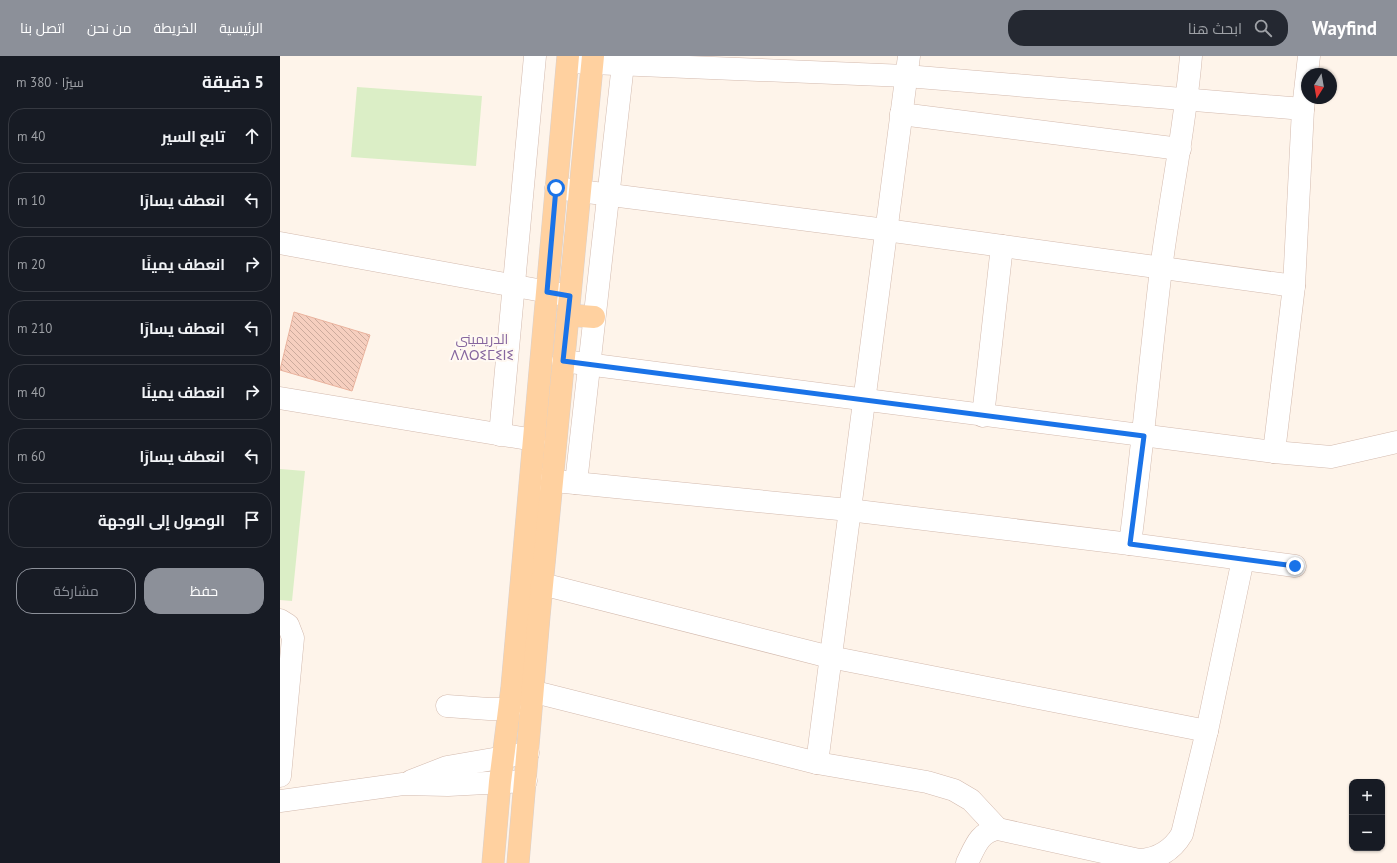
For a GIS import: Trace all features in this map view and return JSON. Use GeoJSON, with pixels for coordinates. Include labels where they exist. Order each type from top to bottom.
{"type":"FeatureCollection","features":[{"type":"Feature","properties":{"kind":"main road"},"geometry":{"type":"LineString","coordinates":[[518,863],[528,753],[523,689],[532,582],[530,479],[568,59]]}},
{"type":"Feature","properties":{"kind":"main road"},"geometry":{"type":"LineString","coordinates":[[532,582],[552,481],[592,59]]}},
{"type":"Feature","properties":{"kind":"main road"},"geometry":{"type":"LineString","coordinates":[[569,305],[594,317]]}},
{"type":"Feature","properties":{"kind":"main road"},"geometry":{"type":"LineString","coordinates":[[493,863],[500,782],[510,709],[523,689]]}},
{"type":"Feature","properties":{"kind":"street"},"geometry":{"type":"LineString","coordinates":[[500,435],[535,56]]}},
{"type":"Feature","properties":{"kind":"street"},"geometry":{"type":"LineString","coordinates":[[1130,544],[1144,436],[1162,268],[1187,99],[1191,56]]}},
{"type":"Feature","properties":{"kind":"street"},"geometry":{"type":"LineString","coordinates":[[1274,452],[1294,286],[1303,108],[1309,56]]}},
{"type":"Feature","properties":{"kind":"street"},"geometry":{"type":"LineString","coordinates":[[568,59],[592,59],[623,64],[908,66],[1187,99],[1303,108]]}},
{"type":"Feature","properties":{"kind":"street"},"geometry":{"type":"LineString","coordinates":[[576,483],[623,64]]}},
{"type":"Feature","properties":{"kind":"street"},"geometry":{"type":"LineString","coordinates":[[817,763],[908,66]]}},
{"type":"Feature","properties":{"kind":"street"},"geometry":{"type":"LineString","coordinates":[[901,114],[1180,150]]}},
{"type":"Feature","properties":{"kind":"street"},"geometry":{"type":"LineString","coordinates":[[556,188],[886,230],[1294,286]]}},
{"type":"Feature","properties":{"kind":"street"},"geometry":{"type":"LineString","coordinates":[[280,243],[547,292],[569,305]]}},
{"type":"Feature","properties":{"kind":"street"},"geometry":{"type":"LineString","coordinates":[[983,416],[1002,246]]}},
{"type":"Feature","properties":{"kind":"street"},"geometry":{"type":"LineString","coordinates":[[563,361],[983,416],[1274,452],[1331,457],[1397,442]]}},
{"type":"Feature","properties":{"kind":"street"},"geometry":{"type":"LineString","coordinates":[[280,398],[534,440]]}},
{"type":"Feature","properties":{"kind":"street"},"geometry":{"type":"LineString","coordinates":[[530,479],[850,510],[1130,544],[1295,566]]}},
{"type":"Feature","properties":{"kind":"street"},"geometry":{"type":"LineString","coordinates":[[967,863],[980,837],[991,830],[998,829],[1139,860],[1157,857],[1172,848],[1182,834],[1207,731],[1243,559]]}},
{"type":"Feature","properties":{"kind":"street"},"geometry":{"type":"LineString","coordinates":[[532,582],[830,657],[1207,731]]}},
{"type":"Feature","properties":{"kind":"street"},"geometry":{"type":"LineString","coordinates":[[280,620],[288,625],[293,638],[280,776]]}},
{"type":"Feature","properties":{"kind":"street"},"geometry":{"type":"LineString","coordinates":[[523,689],[817,763],[927,782],[954,790],[971,800],[998,829]]}},
{"type":"Feature","properties":{"kind":"street"},"geometry":{"type":"LineString","coordinates":[[447,706],[510,709]]}},
{"type":"Feature","properties":{"kind":"street"},"geometry":{"type":"LineString","coordinates":[[403,784],[447,767],[528,753]]}},
{"type":"Feature","properties":{"kind":"street"},"geometry":{"type":"LineString","coordinates":[[280,801],[403,784],[448,785],[526,781]]}},
{"type":"Feature","properties":{"kind":"green space"},"geometry":{"type":"Polygon","coordinates":[[[357,87],[482,96],[476,166],[351,157],[357,87]]]}},
{"type":"Feature","properties":{"kind":"green space"},"geometry":{"type":"Polygon","coordinates":[[[280,469],[305,471],[292,601],[280,600],[280,469]]]}},
{"type":"Feature","properties":{"kind":"building"},"geometry":{"type":"Polygon","coordinates":[[[294,312],[370,335],[352,391],[280,370],[294,312]]]}},
{"type":"Feature","properties":{"kind":"district","name":"الدريميني ⴷⴷⵔⵉⵎⵉⵏⵉ"},"geometry":{"type":"Point","coordinates":[482,348]}},
{"type":"Feature","properties":{"kind":"route"},"geometry":{"type":"LineString","coordinates":[[556,188],[547,292],[570,296],[563,361],[1144,436],[1130,544],[1295,566]]}}]}
